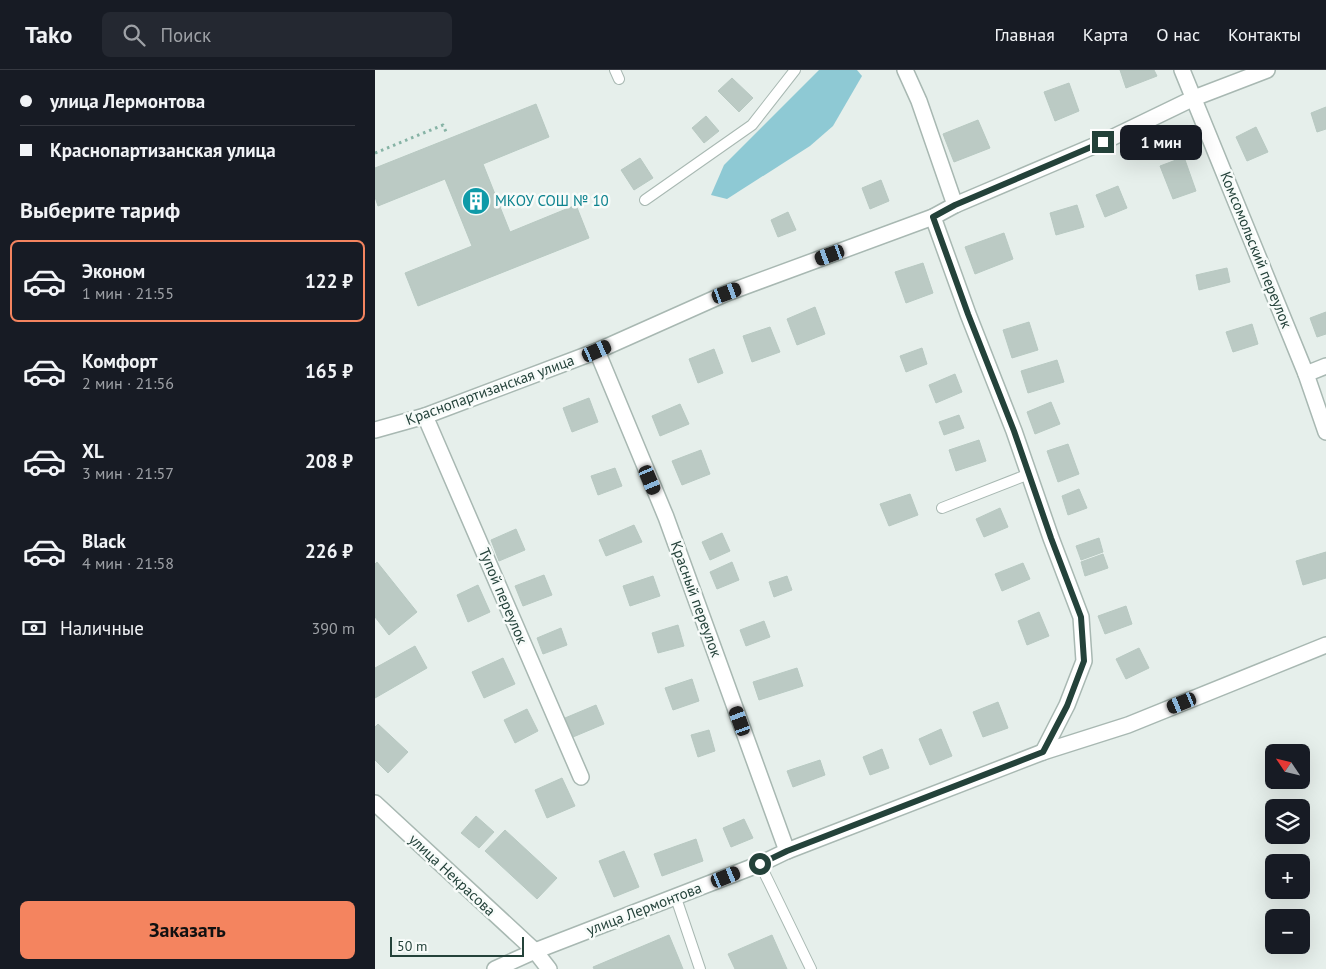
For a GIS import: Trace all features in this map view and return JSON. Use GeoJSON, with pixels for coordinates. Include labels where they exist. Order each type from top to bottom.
{"type":"FeatureCollection","features":[{"type":"Feature","properties":{"kind":"street"},"geometry":{"type":"LineString","coordinates":[[905,70],[919,101],[955,205]]}},
{"type":"Feature","properties":{"kind":"street","name":"Комсомольский переулок"},"geometry":{"type":"LineString","coordinates":[[1182,70],[1307,374],[1326,432]]}},
{"type":"Feature","properties":{"kind":"street","name":"Краснопартизанская улица"},"geometry":{"type":"LineString","coordinates":[[375,430],[425,416],[597,351],[727,293],[933,217],[955,205],[1103,142],[1194,98],[1267,70]]}},
{"type":"Feature","properties":{"kind":"street"},"geometry":{"type":"LineString","coordinates":[[933,217],[968,314],[1014,431],[1081,617],[1084,661],[1067,706],[1043,752]]}},
{"type":"Feature","properties":{"kind":"street","name":"Красный переулок"},"geometry":{"type":"LineString","coordinates":[[597,351],[666,517],[787,851]]}},
{"type":"Feature","properties":{"kind":"street"},"geometry":{"type":"LineString","coordinates":[[1307,374],[1326,366]]}},
{"type":"Feature","properties":{"kind":"street","name":"Тупой переулок"},"geometry":{"type":"LineString","coordinates":[[425,416],[581,777]]}},
{"type":"Feature","properties":{"kind":"street","name":"улица Лермонтова"},"geometry":{"type":"LineString","coordinates":[[495,969],[535,951],[760,864],[787,851],[1043,752],[1128,725],[1326,645]]}},
{"type":"Feature","properties":{"kind":"street","name":"улица Некрасова"},"geometry":{"type":"LineString","coordinates":[[375,803],[535,951],[549,969]]}},
{"type":"Feature","properties":{"kind":"lane"},"geometry":{"type":"LineString","coordinates":[[645,200],[751,125],[795,70]]}},
{"type":"Feature","properties":{"kind":"lane"},"geometry":{"type":"LineString","coordinates":[[942,508],[1029,474]]}},
{"type":"Feature","properties":{"kind":"lane"},"geometry":{"type":"LineString","coordinates":[[760,864],[811,969]]}},
{"type":"Feature","properties":{"kind":"lane"},"geometry":{"type":"LineString","coordinates":[[675,898],[700,969]]}},
{"type":"Feature","properties":{"kind":"path"},"geometry":{"type":"LineString","coordinates":[[375,153],[443,125],[447,134]]}},
{"type":"Feature","properties":{"kind":"water"},"geometry":{"type":"Polygon","coordinates":[[[819,70],[857,70],[862,76],[833,126],[810,146],[727,199],[711,195],[724,165],[819,70]]]}},
{"type":"Feature","properties":{"kind":"building"},"geometry":{"type":"Polygon","coordinates":[[[1120,70],[1154,70],[1157,76],[1126,88],[1120,70]]]}},
{"type":"Feature","properties":{"kind":"building"},"geometry":{"type":"Polygon","coordinates":[[[732,78],[753,98],[739,112],[718,91],[732,78]]]}},
{"type":"Feature","properties":{"kind":"building"},"geometry":{"type":"Polygon","coordinates":[[[1069,83],[1079,111],[1055,121],[1044,92],[1069,83]]]}},
{"type":"Feature","properties":{"kind":"building","name":"МКОУ СОШ № 10"},"geometry":{"type":"Polygon","coordinates":[[[536,104],[549,137],[483,164],[510,232],[576,205],[589,238],[418,306],[405,273],[472,246],[445,179],[378,206],[375,197],[375,168],[536,104]]]}},
{"type":"Feature","properties":{"kind":"building"},"geometry":{"type":"Polygon","coordinates":[[[1326,107],[1326,129],[1317,132],[1311,113],[1326,107]]]}},
{"type":"Feature","properties":{"kind":"building"},"geometry":{"type":"Polygon","coordinates":[[[706,116],[719,131],[704,143],[692,128],[706,116]]]}},
{"type":"Feature","properties":{"kind":"building"},"geometry":{"type":"Polygon","coordinates":[[[978,120],[990,148],[954,162],[943,134],[978,120]]]}},
{"type":"Feature","properties":{"kind":"building"},"geometry":{"type":"Polygon","coordinates":[[[1256,127],[1268,152],[1247,161],[1236,137],[1256,127]]]}},
{"type":"Feature","properties":{"kind":"building"},"geometry":{"type":"Polygon","coordinates":[[[1184,157],[1196,191],[1173,199],[1160,166],[1184,157]]]}},
{"type":"Feature","properties":{"kind":"building"},"geometry":{"type":"Polygon","coordinates":[[[640,158],[653,178],[634,190],[621,170],[640,158]]]}},
{"type":"Feature","properties":{"kind":"building"},"geometry":{"type":"Polygon","coordinates":[[[881,180],[889,201],[870,209],[862,188],[881,180]]]}},
{"type":"Feature","properties":{"kind":"building"},"geometry":{"type":"Polygon","coordinates":[[[1118,186],[1127,208],[1105,217],[1096,195],[1118,186]]]}},
{"type":"Feature","properties":{"kind":"building"},"geometry":{"type":"Polygon","coordinates":[[[1077,205],[1084,227],[1056,235],[1050,213],[1077,205]]]}},
{"type":"Feature","properties":{"kind":"building"},"geometry":{"type":"Polygon","coordinates":[[[788,212],[796,230],[778,237],[771,220],[788,212]]]}},
{"type":"Feature","properties":{"kind":"building"},"geometry":{"type":"Polygon","coordinates":[[[1004,233],[1013,259],[975,274],[965,247],[1004,233]]]}},
{"type":"Feature","properties":{"kind":"building"},"geometry":{"type":"Polygon","coordinates":[[[923,263],[933,293],[906,303],[895,272],[923,263]]]}},
{"type":"Feature","properties":{"kind":"building"},"geometry":{"type":"Polygon","coordinates":[[[1227,268],[1230,282],[1199,290],[1196,275],[1227,268]]]}},
{"type":"Feature","properties":{"kind":"building"},"geometry":{"type":"Polygon","coordinates":[[[815,307],[825,334],[797,345],[787,319],[815,307]]]}},
{"type":"Feature","properties":{"kind":"building"},"geometry":{"type":"Polygon","coordinates":[[[1326,312],[1326,334],[1317,337],[1310,318],[1326,312]]]}},
{"type":"Feature","properties":{"kind":"building"},"geometry":{"type":"Polygon","coordinates":[[[1029,322],[1038,350],[1012,358],[1003,330],[1029,322]]]}},
{"type":"Feature","properties":{"kind":"building"},"geometry":{"type":"Polygon","coordinates":[[[1252,324],[1258,344],[1233,352],[1226,332],[1252,324]]]}},
{"type":"Feature","properties":{"kind":"building"},"geometry":{"type":"Polygon","coordinates":[[[770,327],[780,352],[752,362],[743,336],[770,327]]]}},
{"type":"Feature","properties":{"kind":"building"},"geometry":{"type":"Polygon","coordinates":[[[922,348],[927,364],[906,372],[900,356],[922,348]]]}},
{"type":"Feature","properties":{"kind":"building"},"geometry":{"type":"Polygon","coordinates":[[[714,349],[723,373],[698,383],[689,359],[714,349]]]}},
{"type":"Feature","properties":{"kind":"building"},"geometry":{"type":"Polygon","coordinates":[[[1057,360],[1064,382],[1028,393],[1021,371],[1057,360]]]}},
{"type":"Feature","properties":{"kind":"building"},"geometry":{"type":"Polygon","coordinates":[[[955,374],[962,392],[936,403],[929,385],[955,374]]]}},
{"type":"Feature","properties":{"kind":"building"},"geometry":{"type":"Polygon","coordinates":[[[589,398],[598,422],[572,432],[563,408],[589,398]]]}},
{"type":"Feature","properties":{"kind":"building"},"geometry":{"type":"Polygon","coordinates":[[[1051,402],[1060,424],[1035,434],[1027,412],[1051,402]]]}},
{"type":"Feature","properties":{"kind":"building"},"geometry":{"type":"Polygon","coordinates":[[[680,404],[689,424],[660,436],[652,416],[680,404]]]}},
{"type":"Feature","properties":{"kind":"building"},"geometry":{"type":"Polygon","coordinates":[[[959,415],[964,428],[944,435],[939,422],[959,415]]]}},
{"type":"Feature","properties":{"kind":"building"},"geometry":{"type":"Polygon","coordinates":[[[979,440],[986,461],[956,471],[949,450],[979,440]]]}},
{"type":"Feature","properties":{"kind":"building"},"geometry":{"type":"Polygon","coordinates":[[[1068,444],[1079,474],[1058,482],[1047,451],[1068,444]]]}},
{"type":"Feature","properties":{"kind":"building"},"geometry":{"type":"Polygon","coordinates":[[[701,450],[710,474],[682,485],[672,461],[701,450]]]}},
{"type":"Feature","properties":{"kind":"building"},"geometry":{"type":"Polygon","coordinates":[[[615,468],[622,486],[598,495],[591,476],[615,468]]]}},
{"type":"Feature","properties":{"kind":"building"},"geometry":{"type":"Polygon","coordinates":[[[1079,489],[1087,508],[1068,515],[1062,496],[1079,489]]]}},
{"type":"Feature","properties":{"kind":"building"},"geometry":{"type":"Polygon","coordinates":[[[910,494],[918,515],[889,526],[880,504],[910,494]]]}},
{"type":"Feature","properties":{"kind":"building"},"geometry":{"type":"Polygon","coordinates":[[[1000,508],[1008,527],[984,537],[976,519],[1000,508]]]}},
{"type":"Feature","properties":{"kind":"building"},"geometry":{"type":"Polygon","coordinates":[[[634,525],[642,542],[606,556],[599,540],[634,525]]]}},
{"type":"Feature","properties":{"kind":"building"},"geometry":{"type":"Polygon","coordinates":[[[516,529],[525,550],[499,561],[491,540],[516,529]]]}},
{"type":"Feature","properties":{"kind":"building"},"geometry":{"type":"Polygon","coordinates":[[[722,533],[730,551],[710,560],[702,542],[722,533]]]}},
{"type":"Feature","properties":{"kind":"building"},"geometry":{"type":"Polygon","coordinates":[[[1099,538],[1103,552],[1081,560],[1076,546],[1099,538]]]}},
{"type":"Feature","properties":{"kind":"building"},"geometry":{"type":"Polygon","coordinates":[[[1326,552],[1326,578],[1303,585],[1296,561],[1326,552]]]}},
{"type":"Feature","properties":{"kind":"building"},"geometry":{"type":"Polygon","coordinates":[[[1103,554],[1108,568],[1085,576],[1081,562],[1103,554]]]}},
{"type":"Feature","properties":{"kind":"building"},"geometry":{"type":"Polygon","coordinates":[[[377,562],[417,612],[389,635],[375,617],[375,564],[377,562]]]}},
{"type":"Feature","properties":{"kind":"building"},"geometry":{"type":"Polygon","coordinates":[[[732,562],[739,580],[717,589],[710,572],[732,562]]]}},
{"type":"Feature","properties":{"kind":"building"},"geometry":{"type":"Polygon","coordinates":[[[1023,563],[1030,579],[1002,591],[995,574],[1023,563]]]}},
{"type":"Feature","properties":{"kind":"building"},"geometry":{"type":"Polygon","coordinates":[[[544,575],[552,595],[523,606],[515,586],[544,575]]]}},
{"type":"Feature","properties":{"kind":"building"},"geometry":{"type":"Polygon","coordinates":[[[653,576],[660,596],[630,606],[623,586],[653,576]]]}},
{"type":"Feature","properties":{"kind":"building"},"geometry":{"type":"Polygon","coordinates":[[[787,576],[792,590],[774,597],[769,582],[787,576]]]}},
{"type":"Feature","properties":{"kind":"building"},"geometry":{"type":"Polygon","coordinates":[[[478,585],[490,612],[468,622],[457,595],[478,585]]]}},
{"type":"Feature","properties":{"kind":"building"},"geometry":{"type":"Polygon","coordinates":[[[1126,606],[1132,624],[1105,634],[1098,616],[1126,606]]]}},
{"type":"Feature","properties":{"kind":"building"},"geometry":{"type":"Polygon","coordinates":[[[1039,612],[1049,636],[1027,645],[1018,621],[1039,612]]]}},
{"type":"Feature","properties":{"kind":"building"},"geometry":{"type":"Polygon","coordinates":[[[764,621],[770,637],[746,646],[740,630],[764,621]]]}},
{"type":"Feature","properties":{"kind":"building"},"geometry":{"type":"Polygon","coordinates":[[[678,625],[684,646],[658,653],[652,633],[678,625]]]}},
{"type":"Feature","properties":{"kind":"building"},"geometry":{"type":"Polygon","coordinates":[[[561,628],[567,645],[543,654],[537,638],[561,628]]]}},
{"type":"Feature","properties":{"kind":"building"},"geometry":{"type":"Polygon","coordinates":[[[415,646],[427,668],[375,698],[375,668],[415,646]]]}},
{"type":"Feature","properties":{"kind":"building"},"geometry":{"type":"Polygon","coordinates":[[[1139,648],[1149,668],[1126,679],[1116,659],[1139,648]]]}},
{"type":"Feature","properties":{"kind":"building"},"geometry":{"type":"Polygon","coordinates":[[[503,658],[515,684],[484,698],[472,672],[503,658]]]}},
{"type":"Feature","properties":{"kind":"building"},"geometry":{"type":"Polygon","coordinates":[[[797,668],[803,686],[759,700],[753,682],[797,668]]]}},
{"type":"Feature","properties":{"kind":"building"},"geometry":{"type":"Polygon","coordinates":[[[692,679],[699,701],[673,710],[665,688],[692,679]]]}},
{"type":"Feature","properties":{"kind":"building"},"geometry":{"type":"Polygon","coordinates":[[[998,702],[1008,728],[983,737],[973,712],[998,702]]]}},
{"type":"Feature","properties":{"kind":"building"},"geometry":{"type":"Polygon","coordinates":[[[596,705],[604,724],[573,737],[565,718],[596,705]]]}},
{"type":"Feature","properties":{"kind":"building"},"geometry":{"type":"Polygon","coordinates":[[[527,709],[538,731],[515,743],[504,720],[527,709]]]}},
{"type":"Feature","properties":{"kind":"building"},"geometry":{"type":"Polygon","coordinates":[[[378,724],[408,752],[388,773],[375,760],[375,727],[378,724]]]}},
{"type":"Feature","properties":{"kind":"building"},"geometry":{"type":"Polygon","coordinates":[[[941,729],[952,756],[930,765],[919,739],[941,729]]]}},
{"type":"Feature","properties":{"kind":"building"},"geometry":{"type":"Polygon","coordinates":[[[709,730],[715,751],[698,757],[691,735],[709,730]]]}},
{"type":"Feature","properties":{"kind":"building"},"geometry":{"type":"Polygon","coordinates":[[[882,749],[889,768],[870,775],[863,757],[882,749]]]}},
{"type":"Feature","properties":{"kind":"building"},"geometry":{"type":"Polygon","coordinates":[[[820,760],[825,775],[793,787],[787,771],[820,760]]]}},
{"type":"Feature","properties":{"kind":"building"},"geometry":{"type":"Polygon","coordinates":[[[562,778],[575,806],[547,818],[535,790],[562,778]]]}},
{"type":"Feature","properties":{"kind":"building"},"geometry":{"type":"Polygon","coordinates":[[[476,816],[494,832],[479,848],[461,833],[476,816]]]}},
{"type":"Feature","properties":{"kind":"building"},"geometry":{"type":"Polygon","coordinates":[[[744,819],[753,838],[731,847],[723,828],[744,819]]]}},
{"type":"Feature","properties":{"kind":"building"},"geometry":{"type":"Polygon","coordinates":[[[505,830],[557,878],[537,899],[485,851],[505,830]]]}},
{"type":"Feature","properties":{"kind":"building"},"geometry":{"type":"Polygon","coordinates":[[[696,839],[703,861],[662,876],[654,854],[696,839]]]}},
{"type":"Feature","properties":{"kind":"building"},"geometry":{"type":"Polygon","coordinates":[[[624,851],[639,887],[614,897],[599,861],[624,851]]]}},
{"type":"Feature","properties":{"kind":"building"},"geometry":{"type":"Polygon","coordinates":[[[669,935],[683,969],[594,969],[593,967],[669,935]]]}},
{"type":"Feature","properties":{"kind":"building"},"geometry":{"type":"Polygon","coordinates":[[[772,935],[787,969],[735,969],[728,954],[772,935]]]}},
{"type":"Feature","properties":{"kind":"place","name":"МКОУ СОШ № 10"},"geometry":{"type":"Point","coordinates":[476,201]}},
{"type":"Feature","properties":{"kind":"route"},"geometry":{"type":"LineString","coordinates":[[760,864],[787,851],[1043,752],[1067,706],[1084,661],[1081,617],[1014,431],[968,314],[933,217],[955,205],[1103,142]]}}]}
